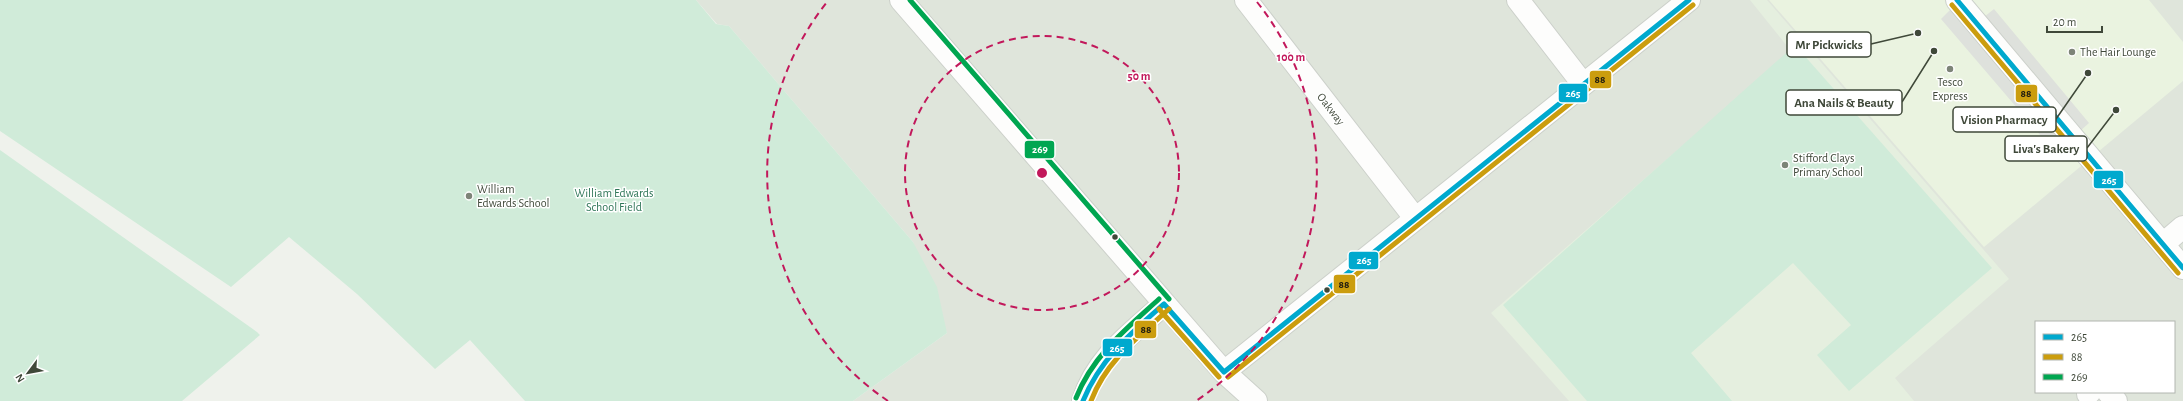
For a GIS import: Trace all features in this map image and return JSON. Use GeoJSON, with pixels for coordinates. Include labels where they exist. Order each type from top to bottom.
{"type":"FeatureCollection","features":[{"type":"Feature","properties":{"kind":"street"},"geometry":{"type":"LineString","coordinates":[[901,0],[1224,372],[1256,401]]}},
{"type":"Feature","properties":{"kind":"street","name":"Oakway"},"geometry":{"type":"LineString","coordinates":[[1246,0],[1415,218]]}},
{"type":"Feature","properties":{"kind":"street"},"geometry":{"type":"LineString","coordinates":[[1518,0],[1583,84]]}},
{"type":"Feature","properties":{"kind":"street"},"geometry":{"type":"LineString","coordinates":[[1224,372],[1689,0]]}},
{"type":"Feature","properties":{"kind":"street"},"geometry":{"type":"LineString","coordinates":[[1957,0],[2183,268]]}},
{"type":"Feature","properties":{"kind":"street"},"geometry":{"type":"LineString","coordinates":[[2163,244],[2183,227]]}},
{"type":"Feature","properties":{"kind":"street"},"geometry":{"type":"LineString","coordinates":[[1083,401],[1089,382],[1099,365],[1112,351],[1164,304]]}},
{"type":"Feature","properties":{"kind":"street"},"geometry":{"type":"LineString","coordinates":[[2095,393],[2116,401]]}},
{"type":"Feature","properties":{"kind":"shaded area"},"geometry":{"type":"Polygon","coordinates":[[[696,0],[2183,0],[2183,401],[853,401],[947,333],[913,242],[729,26],[717,24],[696,0]]]}},
{"type":"Feature","properties":{"kind":"shaded area","name":"Stifford Clays Primary School"},"geometry":{"type":"Polygon","coordinates":[[[1750,0],[1767,0],[2009,279],[1895,378],[1914,401],[1569,401],[1491,313],[1791,51],[1750,0]]]}},
{"type":"Feature","properties":{"kind":"shaded area"},"geometry":{"type":"Polygon","coordinates":[[[1769,0],[2149,0],[2183,42],[2183,81],[1984,247],[1769,0]]]}},
{"type":"Feature","properties":{"kind":"shaded area"},"geometry":{"type":"Polygon","coordinates":[[[1952,8],[2060,137],[2047,143],[1941,19],[1952,8]]]}},
{"type":"Feature","properties":{"kind":"shaded area"},"geometry":{"type":"Polygon","coordinates":[[[1994,9],[2089,123],[2079,132],[1984,17],[1994,9]]]}},
{"type":"Feature","properties":{"kind":"green space","name":"William Edwards School Field"},"geometry":{"type":"Polygon","coordinates":[[[0,0],[696,0],[716,24],[729,26],[913,242],[937,287],[947,333],[853,401],[525,401],[470,340],[435,369],[357,294],[289,237],[231,287],[0,131],[0,0]]]}},
{"type":"Feature","properties":{"kind":"green space","name":"Stifford Clays Primary School"},"geometry":{"type":"Polygon","coordinates":[[[1795,45],[1992,268],[1849,391],[1817,355],[1851,325],[1793,263],[1691,353],[1732,401],[1587,401],[1503,305],[1795,45]]]}},
{"type":"Feature","properties":{"kind":"green space"},"geometry":{"type":"Polygon","coordinates":[[[0,150],[260,335],[182,401],[0,401],[0,150]]]}},
{"type":"Feature","properties":{"kind":"transit line","name":"269"},"geometry":{"type":"LineString","coordinates":[[910,0],[1169,299]]}},
{"type":"Feature","properties":{"kind":"transit line","name":"265"},"geometry":{"type":"LineString","coordinates":[[1224,372],[1689,0]]}},
{"type":"Feature","properties":{"kind":"transit line","name":"265"},"geometry":{"type":"LineString","coordinates":[[1957,0],[2183,268]]}},
{"type":"Feature","properties":{"kind":"transit line","name":"88"},"geometry":{"type":"LineString","coordinates":[[1228,377],[1693,5]]}},
{"type":"Feature","properties":{"kind":"transit line","name":"88"},"geometry":{"type":"LineString","coordinates":[[1952,5],[2178,273]]}},
{"type":"Feature","properties":{"kind":"transit line","name":"269"},"geometry":{"type":"LineString","coordinates":[[1076,398],[1083,383],[1101,356],[1123,332],[1159,299]]}},
{"type":"Feature","properties":{"kind":"transit line","name":"265"},"geometry":{"type":"LineString","coordinates":[[1164,304],[1224,372]]}},
{"type":"Feature","properties":{"kind":"transit line","name":"265"},"geometry":{"type":"LineString","coordinates":[[1083,401],[1090,386],[1107,359],[1128,336],[1164,304]]}},
{"type":"Feature","properties":{"kind":"transit line","name":"88"},"geometry":{"type":"LineString","coordinates":[[1159,309],[1219,377]]}},
{"type":"Feature","properties":{"kind":"transit line","name":"88"},"geometry":{"type":"LineString","coordinates":[[1091,401],[1105,374],[1124,350],[1169,309]]}},
{"type":"Feature","properties":{"kind":"place","name":"Mr Pickwicks"},"geometry":{"type":"Point","coordinates":[1918,33]}},
{"type":"Feature","properties":{"kind":"place","name":"Ana Nails & Beauty"},"geometry":{"type":"Point","coordinates":[1934,51]}},
{"type":"Feature","properties":{"kind":"place","name":"The Hair Lounge"},"geometry":{"type":"Point","coordinates":[2072,52]}},
{"type":"Feature","properties":{"kind":"place","name":"Tesco Express"},"geometry":{"type":"Point","coordinates":[1950,69]}},
{"type":"Feature","properties":{"kind":"place","name":"Vision Pharmacy"},"geometry":{"type":"Point","coordinates":[2088,73]}},
{"type":"Feature","properties":{"kind":"place","name":"Liva's Bakery"},"geometry":{"type":"Point","coordinates":[2116,110]}},
{"type":"Feature","properties":{"kind":"place","name":"Stifford Clays Primary School"},"geometry":{"type":"Point","coordinates":[1785,165]}},
{"type":"Feature","properties":{"kind":"place","name":"William Edwards School"},"geometry":{"type":"Point","coordinates":[469,196]}}]}
